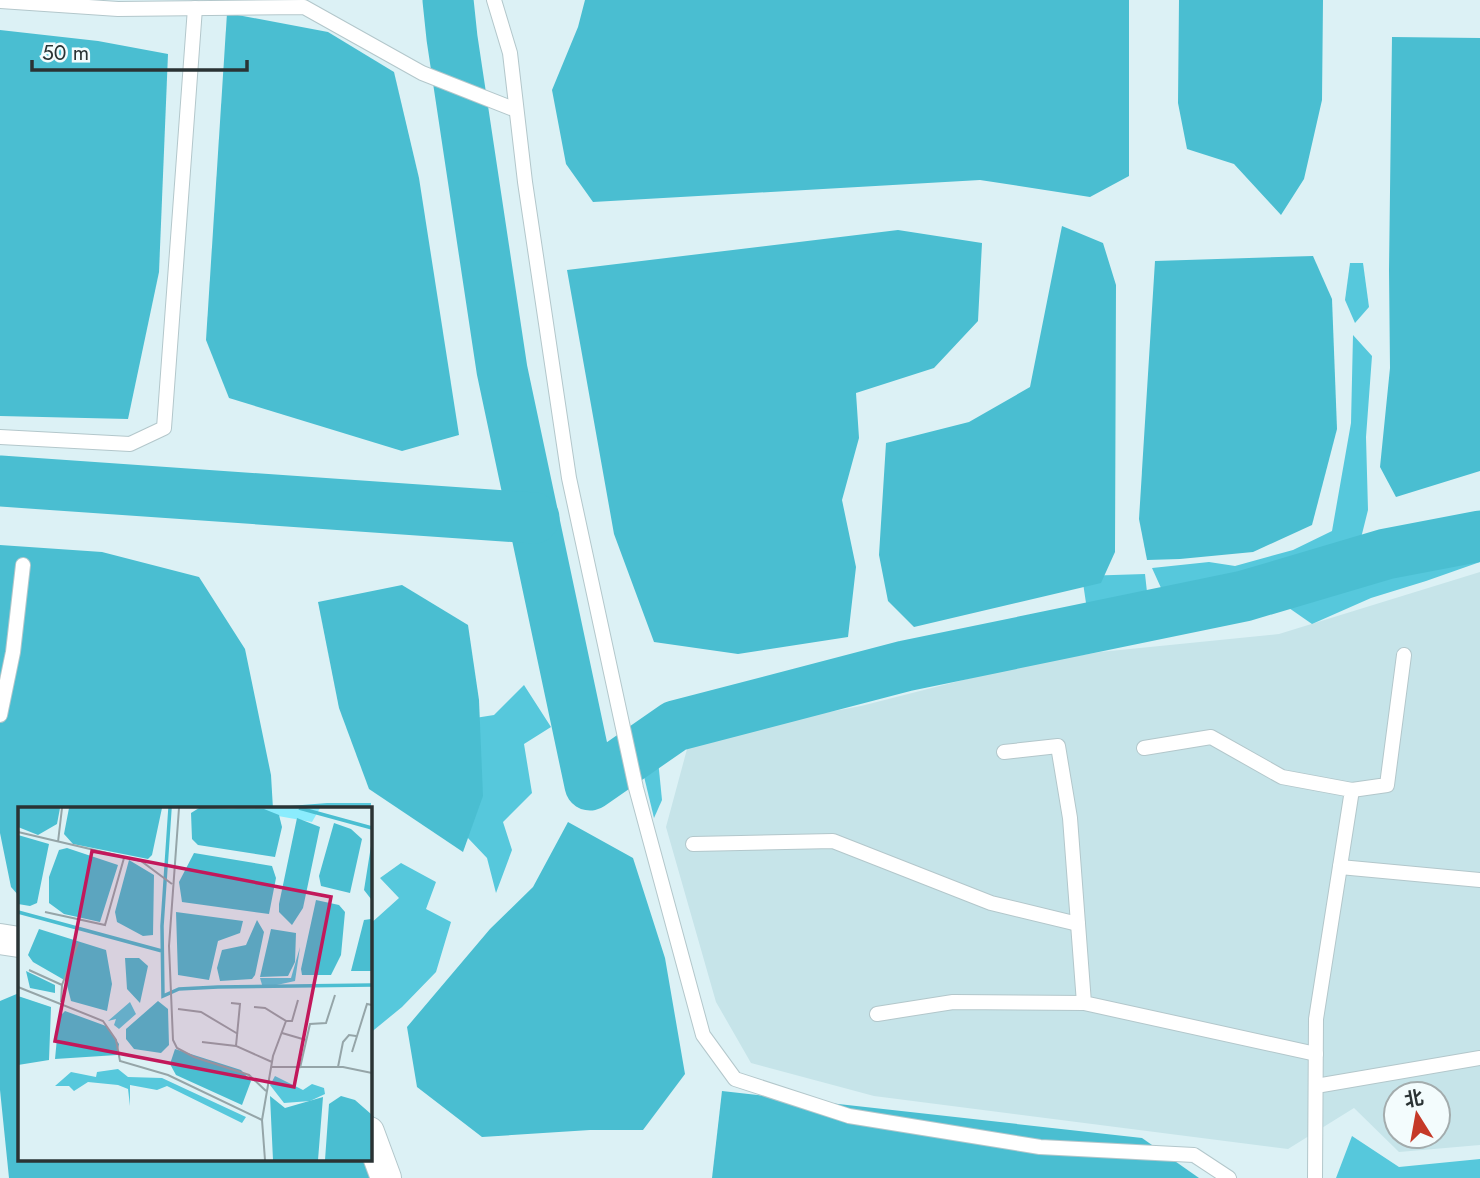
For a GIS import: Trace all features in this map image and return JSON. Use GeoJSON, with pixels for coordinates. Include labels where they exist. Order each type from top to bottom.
{"type":"FeatureCollection","features":[{"type":"Feature","properties":{"kind":"street"},"geometry":{"type":"LineString","coordinates":[[0,939],[18,943]]}},
{"type":"Feature","properties":{"kind":"street"},"geometry":{"type":"LineString","coordinates":[[371,1137],[386,1178]]}},
{"type":"Feature","properties":{"kind":"lane"},"geometry":{"type":"LineString","coordinates":[[494,0],[510,53],[525,182],[569,478],[636,788],[703,1035],[736,1079],[849,1116],[1040,1147],[1194,1155],[1229,1178]]}},
{"type":"Feature","properties":{"kind":"lane"},"geometry":{"type":"LineString","coordinates":[[0,1],[118,9],[304,7],[422,73],[516,110]]}},
{"type":"Feature","properties":{"kind":"lane"},"geometry":{"type":"LineString","coordinates":[[0,437],[130,444],[164,428],[195,8]]}},
{"type":"Feature","properties":{"kind":"lane"},"geometry":{"type":"LineString","coordinates":[[0,715],[13,652],[23,565]]}},
{"type":"Feature","properties":{"kind":"lane"},"geometry":{"type":"LineString","coordinates":[[1144,748],[1211,737],[1282,776],[1352,790],[1387,785],[1404,655]]}},
{"type":"Feature","properties":{"kind":"lane"},"geometry":{"type":"LineString","coordinates":[[1004,752],[1058,746],[1070,818],[1084,1003]]}},
{"type":"Feature","properties":{"kind":"lane"},"geometry":{"type":"LineString","coordinates":[[1315,1178],[1316,1019],[1352,790]]}},
{"type":"Feature","properties":{"kind":"lane"},"geometry":{"type":"LineString","coordinates":[[693,845],[833,841],[990,903],[1078,924]]}},
{"type":"Feature","properties":{"kind":"lane"},"geometry":{"type":"LineString","coordinates":[[1340,867],[1480,880]]}},
{"type":"Feature","properties":{"kind":"lane"},"geometry":{"type":"LineString","coordinates":[[877,1014],[953,1002],[1084,1003],[1316,1054]]}},
{"type":"Feature","properties":{"kind":"lane"},"geometry":{"type":"LineString","coordinates":[[1316,1086],[1480,1058]]}},
{"type":"Feature","properties":{"kind":"shaded area"},"geometry":{"type":"Polygon","coordinates":[[[585,0],[1129,0],[1129,176],[1090,197],[980,180],[593,202],[566,164],[552,90],[578,27],[585,0]]]}},
{"type":"Feature","properties":{"kind":"shaded area"},"geometry":{"type":"Polygon","coordinates":[[[1179,0],[1323,0],[1322,100],[1304,179],[1281,215],[1234,164],[1187,149],[1178,103],[1179,0]]]}},
{"type":"Feature","properties":{"kind":"shaded area"},"geometry":{"type":"Polygon","coordinates":[[[227,13],[328,32],[394,72],[419,178],[459,435],[402,451],[229,398],[206,340],[227,13]]]}},
{"type":"Feature","properties":{"kind":"shaded area"},"geometry":{"type":"Polygon","coordinates":[[[0,30],[98,41],[168,54],[159,272],[128,419],[0,416],[0,30]]]}},
{"type":"Feature","properties":{"kind":"shaded area"},"geometry":{"type":"Polygon","coordinates":[[[1392,37],[1480,38],[1480,471],[1396,497],[1380,467],[1390,368],[1392,37]]]}},
{"type":"Feature","properties":{"kind":"shaded area"},"geometry":{"type":"Polygon","coordinates":[[[1062,226],[1103,243],[1116,285],[1115,552],[1101,583],[914,627],[888,601],[879,555],[886,443],[969,422],[1030,387],[1062,226]]]}},
{"type":"Feature","properties":{"kind":"shaded area"},"geometry":{"type":"Polygon","coordinates":[[[898,230],[982,243],[978,321],[934,368],[856,393],[859,438],[842,500],[856,567],[848,637],[738,654],[654,642],[614,534],[567,270],[898,230]]]}},
{"type":"Feature","properties":{"kind":"shaded area"},"geometry":{"type":"Polygon","coordinates":[[[1313,256],[1332,299],[1337,429],[1312,525],[1253,552],[1147,560],[1139,519],[1155,261],[1313,256]]]}},
{"type":"Feature","properties":{"kind":"shaded area"},"geometry":{"type":"Polygon","coordinates":[[[1350,263],[1363,263],[1369,307],[1355,323],[1345,300],[1350,263]]]}},
{"type":"Feature","properties":{"kind":"shaded area"},"geometry":{"type":"Polygon","coordinates":[[[1353,335],[1372,356],[1366,437],[1368,510],[1360,542],[1342,543],[1336,559],[1285,564],[1215,616],[1176,621],[1152,568],[1209,562],[1235,566],[1293,550],[1332,531],[1351,423],[1353,335]]]}},
{"type":"Feature","properties":{"kind":"shaded area"},"geometry":{"type":"Polygon","coordinates":[[[0,545],[102,552],[199,577],[245,649],[271,775],[273,807],[18,807],[18,895],[11,887],[0,833],[0,545]]]}},
{"type":"Feature","properties":{"kind":"shaded area"},"geometry":{"type":"Polygon","coordinates":[[[1480,548],[1480,562],[1371,598],[1312,624],[1289,608],[1323,587],[1480,548]]]}},
{"type":"Feature","properties":{"kind":"shaded area"},"geometry":{"type":"Polygon","coordinates":[[[1480,572],[1480,1145],[1452,1147],[1452,1080],[1382,1080],[1382,1135],[1354,1108],[1288,1149],[874,1096],[751,1063],[716,1002],[666,827],[690,738],[861,706],[1018,666],[1100,652],[1279,634],[1480,572]]]}},
{"type":"Feature","properties":{"kind":"shaded area"},"geometry":{"type":"Polygon","coordinates":[[[1145,574],[1151,628],[1130,638],[1046,649],[1029,624],[1086,603],[1082,576],[1145,574]]]}},
{"type":"Feature","properties":{"kind":"shaded area"},"geometry":{"type":"Polygon","coordinates":[[[402,585],[468,625],[479,700],[483,796],[463,852],[369,789],[339,708],[318,602],[402,585]]]}},
{"type":"Feature","properties":{"kind":"shaded area"},"geometry":{"type":"Polygon","coordinates":[[[524,685],[551,727],[524,744],[532,793],[503,822],[512,850],[496,893],[487,858],[428,796],[456,721],[494,715],[524,685]]]}},
{"type":"Feature","properties":{"kind":"shaded area"},"geometry":{"type":"Polygon","coordinates":[[[658,760],[662,800],[654,818],[641,764],[658,760]]]}},
{"type":"Feature","properties":{"kind":"shaded area"},"geometry":{"type":"Polygon","coordinates":[[[327,803],[371,803],[371,807],[290,806],[327,803]]]}},
{"type":"Feature","properties":{"kind":"shaded area"},"geometry":{"type":"Polygon","coordinates":[[[568,822],[633,858],[665,958],[685,1074],[643,1130],[590,1130],[482,1137],[417,1087],[407,1027],[490,929],[533,887],[568,822]]]}},
{"type":"Feature","properties":{"kind":"shaded area"},"geometry":{"type":"Polygon","coordinates":[[[401,863],[436,882],[426,909],[451,922],[436,972],[402,1007],[371,1032],[371,923],[399,898],[380,878],[401,863]]]}},
{"type":"Feature","properties":{"kind":"shaded area"},"geometry":{"type":"Polygon","coordinates":[[[18,993],[18,1160],[371,1160],[371,1114],[380,1123],[383,1178],[9,1178],[0,1090],[0,1001],[18,993]]]}},
{"type":"Feature","properties":{"kind":"shaded area"},"geometry":{"type":"Polygon","coordinates":[[[722,1091],[1142,1138],[1199,1178],[712,1178],[722,1091]]]}},
{"type":"Feature","properties":{"kind":"shaded area"},"geometry":{"type":"Polygon","coordinates":[[[1352,1136],[1399,1167],[1480,1159],[1480,1178],[1336,1178],[1352,1136]]]}},
{"type":"Feature","properties":{"kind":"waterway"},"geometry":{"type":"LineString","coordinates":[[448,0],[502,370],[590,785],[675,726],[905,666],[1244,596],[1386,554],[1480,536]]}},
{"type":"Feature","properties":{"kind":"waterway"},"geometry":{"type":"LineString","coordinates":[[0,481],[534,518]]}}]}
